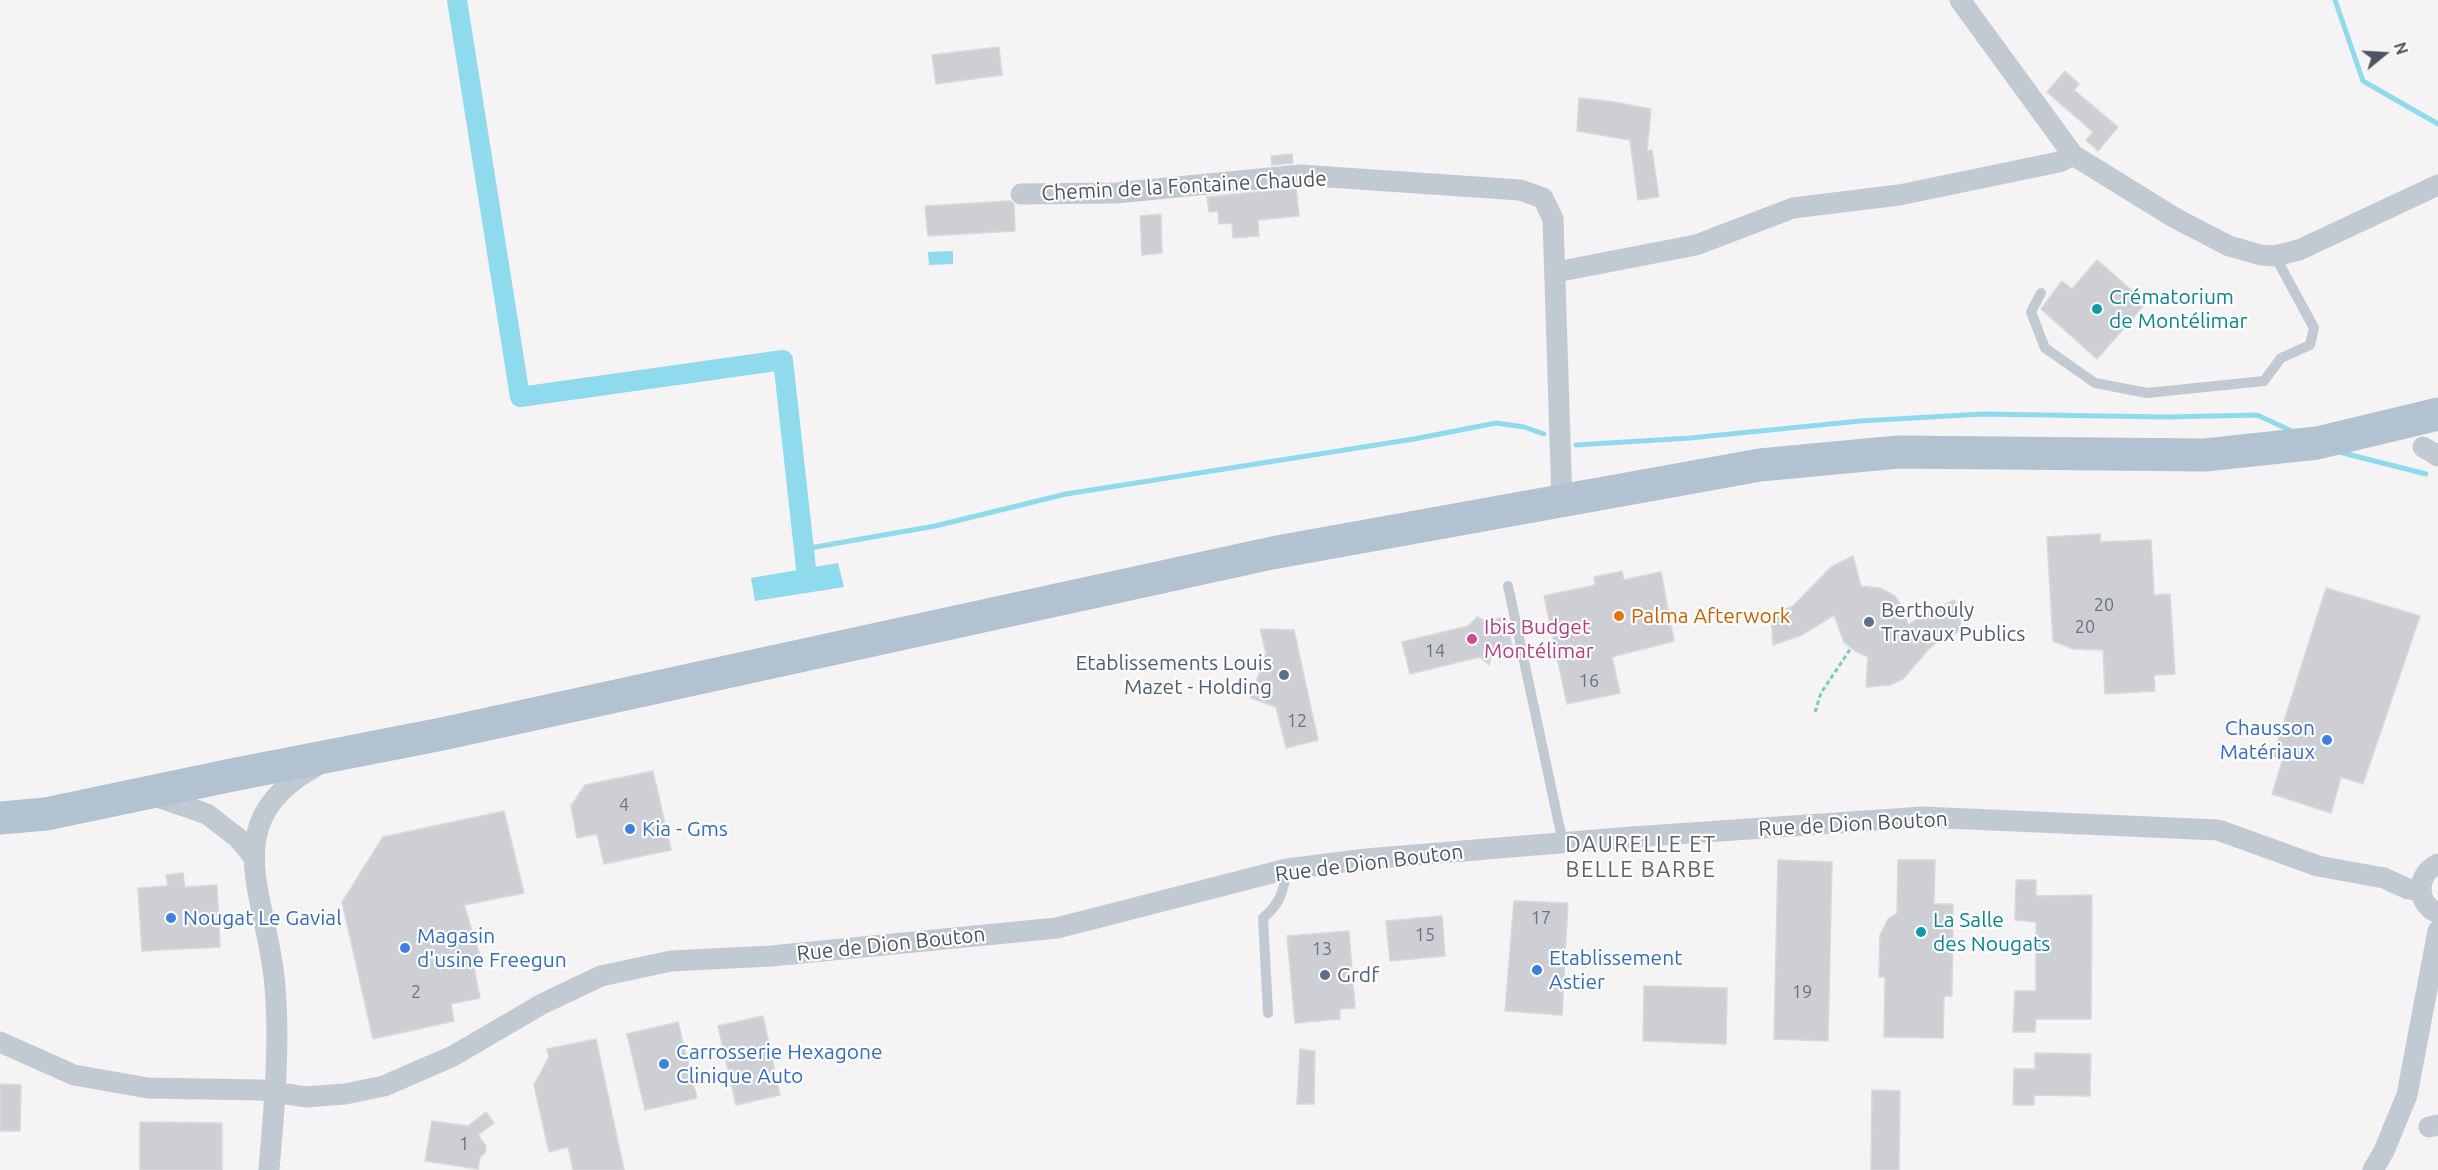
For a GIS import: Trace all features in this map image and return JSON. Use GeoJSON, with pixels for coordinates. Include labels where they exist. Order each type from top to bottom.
{"type":"FeatureCollection","features":[{"type":"Feature","properties":{"kind":"main road"},"geometry":{"type":"LineString","coordinates":[[0,818],[46,814],[442,734],[1272,553],[1760,465],[1898,452],[2205,455],[2317,442],[2438,414]]}},
{"type":"Feature","properties":{"kind":"street"},"geometry":{"type":"LineString","coordinates":[[1960,0],[2073,154],[2175,218],[2229,246],[2261,255],[2275,256],[2299,250],[2438,185]]}},
{"type":"Feature","properties":{"kind":"street"},"geometry":{"type":"LineString","coordinates":[[1556,272],[1696,244],[1794,208],[1899,195],[2059,162],[2073,154]]}},
{"type":"Feature","properties":{"kind":"street","name":"Chemin de la Fontaine Chaude"},"geometry":{"type":"LineString","coordinates":[[1021,194],[1116,193],[1300,175],[1520,190],[1543,198],[1553,219],[1562,502]]}},
{"type":"Feature","properties":{"kind":"street"},"geometry":{"type":"LineString","coordinates":[[272,1170],[275,987],[252,855],[258,829],[268,804],[296,777],[337,755]]}},
{"type":"Feature","properties":{"kind":"street"},"geometry":{"type":"LineString","coordinates":[[146,793],[207,814],[238,838],[252,855]]}},
{"type":"Feature","properties":{"kind":"street","name":"Rue de Dion Bouton"},"geometry":{"type":"LineString","coordinates":[[0,1042],[74,1075],[148,1088],[261,1090],[306,1097],[345,1094],[384,1086],[453,1056],[542,1004],[601,976],[671,961],[771,956],[1057,928],[1287,869],[1563,843],[1923,817],[2218,830],[2318,866],[2384,878],[2408,889],[2420,891]]}},
{"type":"Feature","properties":{"kind":"street"},"geometry":{"type":"LineString","coordinates":[[2434,866],[2423,876],[2420,891],[2427,906],[2438,913]]}},
{"type":"Feature","properties":{"kind":"street","name":"Rue de Dion Bouton"},"geometry":{"type":"LineString","coordinates":[[2384,878],[2434,866]]}},
{"type":"Feature","properties":{"kind":"street"},"geometry":{"type":"LineString","coordinates":[[2373,1170],[2384,1151],[2407,1095],[2438,931]]}},
{"type":"Feature","properties":{"kind":"lane"},"geometry":{"type":"LineString","coordinates":[[2042,293],[2031,312],[2045,348],[2095,383],[2147,393],[2264,381],[2281,358],[2310,345],[2314,328],[2275,256]]}},
{"type":"Feature","properties":{"kind":"lane"},"geometry":{"type":"LineString","coordinates":[[1508,586],[1563,843]]}},
{"type":"Feature","properties":{"kind":"lane"},"geometry":{"type":"LineString","coordinates":[[1268,1014],[1263,918],[1275,908],[1283,892],[1287,869]]}},
{"type":"Feature","properties":{"kind":"path"},"geometry":{"type":"LineString","coordinates":[[1815,712],[1821,693],[1851,648]]}},
{"type":"Feature","properties":{"kind":"water"},"geometry":{"type":"Polygon","coordinates":[[[953,251],[953,264],[929,265],[928,252],[953,251]]]}},
{"type":"Feature","properties":{"kind":"water"},"geometry":{"type":"Polygon","coordinates":[[[838,563],[844,587],[755,601],[751,578],[838,563]]]}},
{"type":"Feature","properties":{"kind":"building"},"geometry":{"type":"Polygon","coordinates":[[[999,47],[1002,75],[936,84],[932,55],[999,47]]]}},
{"type":"Feature","properties":{"kind":"building"},"geometry":{"type":"Polygon","coordinates":[[[2065,71],[2079,84],[2074,90],[2118,127],[2098,151],[2086,140],[2093,132],[2047,92],[2065,71]]]}},
{"type":"Feature","properties":{"kind":"building"},"geometry":{"type":"Polygon","coordinates":[[[1579,98],[1651,109],[1647,151],[1652,150],[1659,197],[1638,200],[1630,140],[1577,131],[1579,98]]]}},
{"type":"Feature","properties":{"kind":"building"},"geometry":{"type":"Polygon","coordinates":[[[1292,154],[1293,163],[1272,165],[1271,156],[1292,154]]]}},
{"type":"Feature","properties":{"kind":"building"},"geometry":{"type":"Polygon","coordinates":[[[1296,188],[1299,216],[1258,220],[1259,236],[1233,238],[1232,223],[1219,224],[1218,211],[1209,212],[1207,197],[1296,188]]]}},
{"type":"Feature","properties":{"kind":"building"},"geometry":{"type":"Polygon","coordinates":[[[1010,201],[1014,204],[1015,231],[928,236],[925,206],[1010,201]]]}},
{"type":"Feature","properties":{"kind":"building"},"geometry":{"type":"Polygon","coordinates":[[[1161,214],[1162,253],[1142,255],[1140,216],[1161,214]]]}},
{"type":"Feature","properties":{"kind":"building","name":"Crématorium de Montélimar"},"geometry":{"type":"Polygon","coordinates":[[[2097,260],[2146,303],[2097,359],[2041,309],[2062,281],[2072,289],[2097,260]]]}},
{"type":"Feature","properties":{"kind":"building"},"geometry":{"type":"Polygon","coordinates":[[[2100,534],[2100,542],[2151,540],[2154,595],[2170,594],[2175,674],[2154,675],[2155,691],[2105,694],[2103,650],[2073,649],[2053,641],[2047,537],[2100,534]]]}},
{"type":"Feature","properties":{"kind":"building"},"geometry":{"type":"Polygon","coordinates":[[[1853,556],[1861,586],[1880,588],[1895,596],[1903,608],[1908,625],[1931,610],[1955,600],[1962,630],[1939,640],[1903,679],[1890,685],[1866,687],[1868,657],[1855,651],[1844,642],[1834,615],[1802,635],[1773,645],[1771,615],[1793,606],[1831,567],[1853,556]]]}},
{"type":"Feature","properties":{"kind":"building"},"geometry":{"type":"Polygon","coordinates":[[[1622,571],[1624,580],[1661,572],[1674,641],[1612,657],[1620,693],[1567,704],[1544,596],[1595,585],[1594,577],[1622,571]]]}},
{"type":"Feature","properties":{"kind":"building"},"geometry":{"type":"Polygon","coordinates":[[[2326,588],[2420,616],[2363,784],[2341,777],[2331,813],[2272,794],[2283,759],[2273,756],[2326,588]]]}},
{"type":"Feature","properties":{"kind":"building"},"geometry":{"type":"Polygon","coordinates":[[[1477,617],[1485,621],[1505,617],[1513,649],[1492,654],[1489,665],[1480,657],[1410,674],[1402,642],[1468,626],[1477,617]]]}},
{"type":"Feature","properties":{"kind":"building"},"geometry":{"type":"Polygon","coordinates":[[[1260,629],[1294,630],[1318,740],[1286,748],[1276,707],[1251,698],[1266,653],[1260,629]]]}},
{"type":"Feature","properties":{"kind":"building"},"geometry":{"type":"Polygon","coordinates":[[[653,771],[671,850],[604,864],[597,834],[577,838],[571,806],[585,785],[653,771]]]}},
{"type":"Feature","properties":{"kind":"building"},"geometry":{"type":"Polygon","coordinates":[[[504,811],[524,893],[464,905],[483,965],[474,968],[480,998],[451,1004],[454,1021],[373,1039],[342,902],[383,837],[504,811]]]}},
{"type":"Feature","properties":{"kind":"building"},"geometry":{"type":"Polygon","coordinates":[[[1778,860],[1832,862],[1828,1041],[1774,1039],[1778,860]]]}},
{"type":"Feature","properties":{"kind":"building"},"geometry":{"type":"Polygon","coordinates":[[[1898,860],[1935,860],[1934,904],[1953,904],[1952,996],[1944,996],[1943,1038],[1884,1037],[1885,977],[1879,977],[1880,935],[1888,919],[1897,913],[1898,860]]]}},
{"type":"Feature","properties":{"kind":"building"},"geometry":{"type":"Polygon","coordinates":[[[183,873],[185,887],[217,885],[220,947],[142,951],[138,888],[168,886],[166,875],[183,873]]]}},
{"type":"Feature","properties":{"kind":"building"},"geometry":{"type":"Polygon","coordinates":[[[2016,880],[2036,880],[2036,896],[2092,895],[2091,1019],[2036,1019],[2035,1032],[2013,1032],[2015,991],[2036,991],[2036,922],[2015,920],[2016,880]]]}},
{"type":"Feature","properties":{"kind":"building"},"geometry":{"type":"Polygon","coordinates":[[[1514,901],[1568,903],[1562,1015],[1505,1011],[1514,901]]]}},
{"type":"Feature","properties":{"kind":"building"},"geometry":{"type":"Polygon","coordinates":[[[1442,916],[1445,956],[1390,961],[1386,921],[1442,916]]]}},
{"type":"Feature","properties":{"kind":"building"},"geometry":{"type":"Polygon","coordinates":[[[1349,931],[1355,1008],[1340,1009],[1340,1019],[1295,1023],[1287,936],[1349,931]]]}},
{"type":"Feature","properties":{"kind":"building"},"geometry":{"type":"Polygon","coordinates":[[[1644,986],[1727,988],[1726,1044],[1643,1041],[1644,986]]]}},
{"type":"Feature","properties":{"kind":"building"},"geometry":{"type":"Polygon","coordinates":[[[763,1016],[780,1095],[736,1105],[718,1026],[763,1016]]]}},
{"type":"Feature","properties":{"kind":"building"},"geometry":{"type":"Polygon","coordinates":[[[678,1022],[697,1098],[645,1110],[627,1034],[678,1022]]]}},
{"type":"Feature","properties":{"kind":"building"},"geometry":{"type":"Polygon","coordinates":[[[596,1039],[624,1170],[573,1170],[568,1147],[549,1152],[534,1085],[549,1057],[547,1049],[596,1039]]]}},
{"type":"Feature","properties":{"kind":"building"},"geometry":{"type":"Polygon","coordinates":[[[1300,1049],[1315,1051],[1314,1104],[1297,1104],[1300,1049]]]}},
{"type":"Feature","properties":{"kind":"building"},"geometry":{"type":"Polygon","coordinates":[[[2035,1053],[2091,1054],[2090,1096],[2034,1095],[2034,1105],[2013,1105],[2014,1069],[2035,1069],[2035,1053]]]}},
{"type":"Feature","properties":{"kind":"building"},"geometry":{"type":"Polygon","coordinates":[[[0,1084],[21,1085],[20,1131],[0,1131],[0,1084]]]}},
{"type":"Feature","properties":{"kind":"building"},"geometry":{"type":"Polygon","coordinates":[[[1872,1090],[1900,1091],[1899,1170],[1871,1170],[1872,1090]]]}},
{"type":"Feature","properties":{"kind":"building"},"geometry":{"type":"Polygon","coordinates":[[[486,1112],[494,1123],[478,1135],[486,1146],[485,1153],[480,1157],[478,1169],[425,1161],[432,1121],[468,1126],[486,1112]]]}},
{"type":"Feature","properties":{"kind":"building"},"geometry":{"type":"Polygon","coordinates":[[[140,1122],[222,1123],[222,1170],[140,1170],[140,1122]]]}},
{"type":"Feature","properties":{"kind":"waterway"},"geometry":{"type":"LineString","coordinates":[[457,0],[520,397],[783,360],[806,568]]}},
{"type":"Feature","properties":{"kind":"waterway"},"geometry":{"type":"LineString","coordinates":[[2335,0],[2363,81],[2438,124]]}},
{"type":"Feature","properties":{"kind":"waterway"},"geometry":{"type":"LineString","coordinates":[[1576,445],[1690,438],[1860,421],[1983,414],[2167,417],[2257,415],[2294,432]]}},
{"type":"Feature","properties":{"kind":"waterway"},"geometry":{"type":"LineString","coordinates":[[804,549],[935,526],[1066,494],[1414,439],[1496,423],[1524,427],[1544,434]]}},
{"type":"Feature","properties":{"kind":"waterway"},"geometry":{"type":"LineString","coordinates":[[2339,452],[2426,474]]}},
{"type":"Feature","properties":{"kind":"place","name":"Crématorium de Montélimar"},"geometry":{"type":"Point","coordinates":[2097,309]}},
{"type":"Feature","properties":{"kind":"place","name":"Palma Afterwork"},"geometry":{"type":"Point","coordinates":[1619,616]}},
{"type":"Feature","properties":{"kind":"place","name":"Berthouly Travaux Publics"},"geometry":{"type":"Point","coordinates":[1869,622]}},
{"type":"Feature","properties":{"kind":"place","name":"Ibis Budget Montélimar"},"geometry":{"type":"Point","coordinates":[1472,639]}},
{"type":"Feature","properties":{"kind":"place","name":"Etablissements Louis Mazet - Holding"},"geometry":{"type":"Point","coordinates":[1284,675]}},
{"type":"Feature","properties":{"kind":"place","name":"Chausson Matériaux"},"geometry":{"type":"Point","coordinates":[2327,740]}},
{"type":"Feature","properties":{"kind":"place","name":"Kia - Gms"},"geometry":{"type":"Point","coordinates":[630,829]}},
{"type":"Feature","properties":{"kind":"place","name":"Nougat Le Gavial"},"geometry":{"type":"Point","coordinates":[171,918]}},
{"type":"Feature","properties":{"kind":"place","name":"La Salle des Nougats"},"geometry":{"type":"Point","coordinates":[1921,932]}},
{"type":"Feature","properties":{"kind":"place","name":"Magasin d'usine Freegun"},"geometry":{"type":"Point","coordinates":[405,948]}},
{"type":"Feature","properties":{"kind":"place","name":"Etablissement Astier"},"geometry":{"type":"Point","coordinates":[1537,970]}},
{"type":"Feature","properties":{"kind":"place","name":"Grdf"},"geometry":{"type":"Point","coordinates":[1325,975]}},
{"type":"Feature","properties":{"kind":"place","name":"Carrosserie Hexagone Clinique Auto"},"geometry":{"type":"Point","coordinates":[664,1064]}},
{"type":"Feature","properties":{"kind":"district","name":"DAURELLE ET BELLE BARBE"},"geometry":{"type":"Point","coordinates":[1641,858]}}]}
